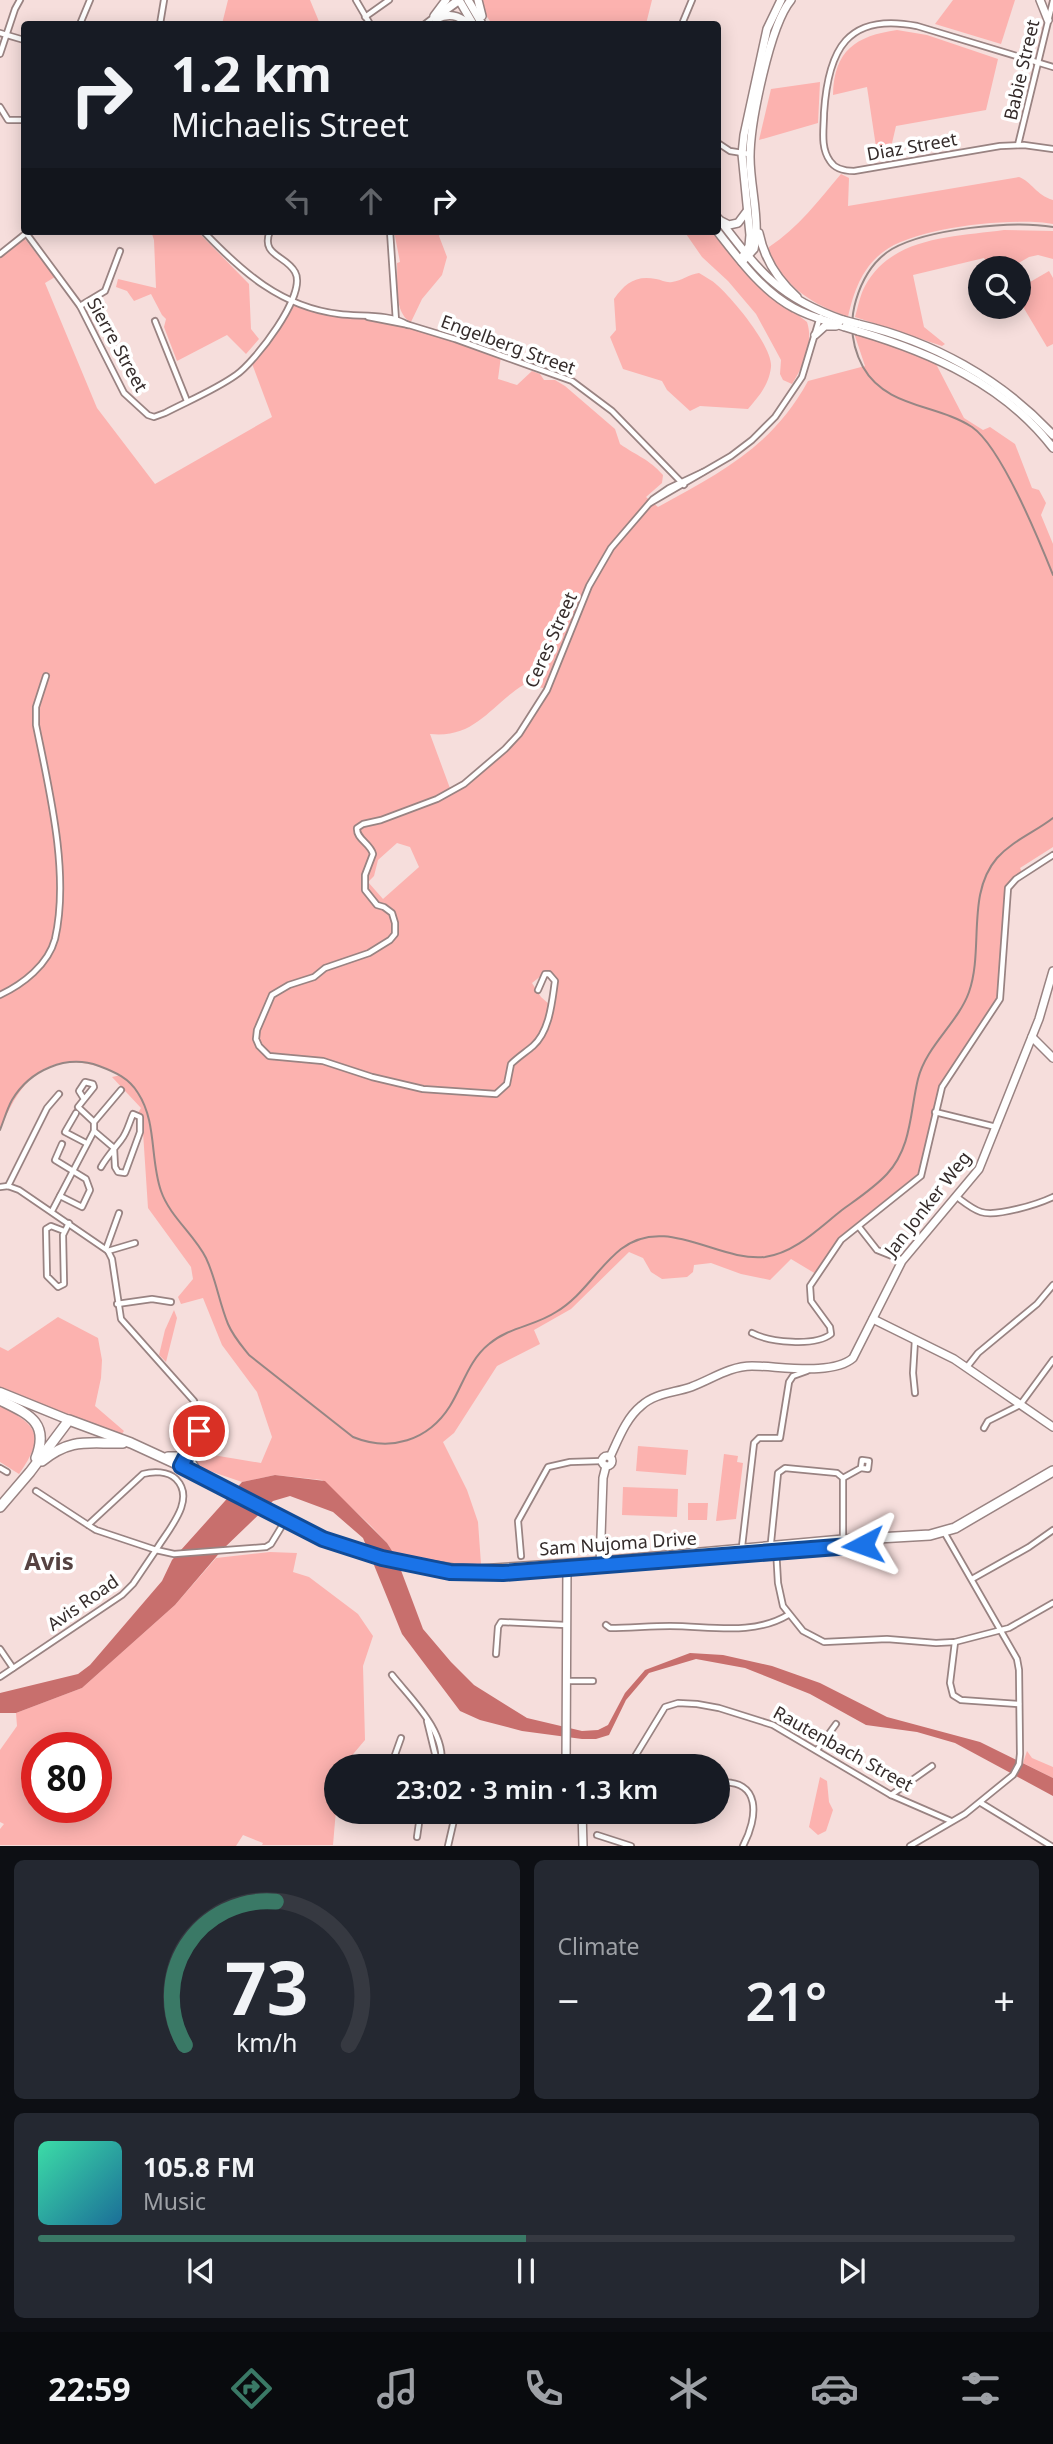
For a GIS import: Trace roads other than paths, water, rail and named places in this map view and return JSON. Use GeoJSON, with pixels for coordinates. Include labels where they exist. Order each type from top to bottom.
{"type":"FeatureCollection","features":[{"type":"Feature","properties":{"kind":"highway"},"geometry":{"type":"LineString","coordinates":[[0,1396],[26,1413],[39,1429],[40,1448],[30,1472]]}},
{"type":"Feature","properties":{"kind":"highway"},"geometry":{"type":"LineString","coordinates":[[0,1507],[68,1421],[135,1446]]}},
{"type":"Feature","properties":{"kind":"highway","name":"Sam Nujoma Drive"},"geometry":{"type":"LineString","coordinates":[[68,1421],[161,1456],[323,1539],[356,1550],[450,1572],[479,1573],[600,1564],[945,1535],[1053,1478]]}},
{"type":"Feature","properties":{"kind":"highway"},"geometry":{"type":"LineString","coordinates":[[30,1472],[50,1455],[70,1445],[88,1441],[123,1443]]}},
{"type":"Feature","properties":{"kind":"highway"},"geometry":{"type":"LineString","coordinates":[[161,1456],[180,1457],[189,1453],[193,1467],[206,1478]]}},
{"type":"Feature","properties":{"kind":"highway","name":"Sam Nujoma Drive"},"geometry":{"type":"LineString","coordinates":[[945,1535],[1053,1471]]}},
{"type":"Feature","properties":{"kind":"main road"},"geometry":{"type":"LineString","coordinates":[[435,17],[446,0]]}},
{"type":"Feature","properties":{"kind":"main road"},"geometry":{"type":"LineString","coordinates":[[461,0],[481,21]]}},
{"type":"Feature","properties":{"kind":"main road"},"geometry":{"type":"LineString","coordinates":[[461,0],[470,21]]}},
{"type":"Feature","properties":{"kind":"main road"},"geometry":{"type":"LineString","coordinates":[[478,0],[483,21]]}},
{"type":"Feature","properties":{"kind":"main road"},"geometry":{"type":"LineString","coordinates":[[744,258],[750,241],[746,154],[762,48],[772,14],[781,0]]}},
{"type":"Feature","properties":{"kind":"main road"},"geometry":{"type":"LineString","coordinates":[[791,0],[780,16],[774,32],[746,154],[761,242],[771,265],[784,284],[806,306]]}},
{"type":"Feature","properties":{"kind":"main road"},"geometry":{"type":"LineString","coordinates":[[1040,0],[1050,14]]}},
{"type":"Feature","properties":{"kind":"main road"},"geometry":{"type":"LineString","coordinates":[[435,17],[453,15],[465,21]]}},
{"type":"Feature","properties":{"kind":"main road"},"geometry":{"type":"LineString","coordinates":[[721,220],[729,225],[738,223],[746,215],[748,207]]}},
{"type":"Feature","properties":{"kind":"main road"},"geometry":{"type":"LineString","coordinates":[[744,258],[756,243],[756,215]]}},
{"type":"Feature","properties":{"kind":"main road"},"geometry":{"type":"LineString","coordinates":[[721,223],[744,258],[778,298],[804,313],[821,315]]}},
{"type":"Feature","properties":{"kind":"main road"},"geometry":{"type":"LineString","coordinates":[[721,235],[776,286],[806,306],[844,325],[928,346],[961,363],[1005,391],[1053,435]]}},
{"type":"Feature","properties":{"kind":"main road"},"geometry":{"type":"LineString","coordinates":[[815,335],[825,326],[844,325]]}},
{"type":"Feature","properties":{"kind":"main road"},"geometry":{"type":"LineString","coordinates":[[858,328],[932,356],[974,378],[1013,406],[1053,448]]}},
{"type":"Feature","properties":{"kind":"main road","name":"Jan Jonker Weg"},"geometry":{"type":"LineString","coordinates":[[600,1564],[606,1461],[640,1406],[651,1399],[735,1368],[810,1368],[848,1362],[853,1358],[902,1261],[979,1170],[1051,990],[1053,971]]}},
{"type":"Feature","properties":{"kind":"main road"},"geometry":{"type":"LineString","coordinates":[[1032,1037],[1053,1058]]}},
{"type":"Feature","properties":{"kind":"main road"},"geometry":{"type":"LineString","coordinates":[[873,1319],[967,1367],[1053,1427]]}},
{"type":"Feature","properties":{"kind":"main road","name":"Sam Nujoma Drive"},"geometry":{"type":"LineString","coordinates":[[0,1396],[68,1421]]}},
{"type":"Feature","properties":{"kind":"main road"},"geometry":{"type":"LineString","coordinates":[[566,1754],[567,1566]]}},
{"type":"Feature","properties":{"kind":"main road"},"geometry":{"type":"LineString","coordinates":[[582,1824],[583,1846]]}},
{"type":"Feature","properties":{"kind":"street"},"geometry":{"type":"LineString","coordinates":[[0,54],[20,0]]}},
{"type":"Feature","properties":{"kind":"street"},"geometry":{"type":"LineString","coordinates":[[81,21],[90,0]]}},
{"type":"Feature","properties":{"kind":"street"},"geometry":{"type":"LineString","coordinates":[[160,21],[164,0]]}},
{"type":"Feature","properties":{"kind":"street"},"geometry":{"type":"LineString","coordinates":[[356,0],[368,21]]}},
{"type":"Feature","properties":{"kind":"street"},"geometry":{"type":"LineString","coordinates":[[365,17],[389,0]]}},
{"type":"Feature","properties":{"kind":"street"},"geometry":{"type":"LineString","coordinates":[[430,21],[461,0]]}},
{"type":"Feature","properties":{"kind":"street"},"geometry":{"type":"LineString","coordinates":[[683,21],[692,0]]}},
{"type":"Feature","properties":{"kind":"street","name":"Babie Street"},"geometry":{"type":"LineString","coordinates":[[1018,145],[1053,1]]}},
{"type":"Feature","properties":{"kind":"street","name":"Diaz Street"},"geometry":{"type":"LineString","coordinates":[[1053,67],[917,26],[885,22],[860,30],[850,37],[833,57],[828,73],[824,150],[831,163],[844,171],[854,171],[1000,145],[1053,149]]}},
{"type":"Feature","properties":{"kind":"street"},"geometry":{"type":"LineString","coordinates":[[0,33],[21,39]]}},
{"type":"Feature","properties":{"kind":"street"},"geometry":{"type":"LineString","coordinates":[[0,107],[8,120],[21,120]]}},
{"type":"Feature","properties":{"kind":"street"},"geometry":{"type":"LineString","coordinates":[[721,146],[730,151],[746,154]]}},
{"type":"Feature","properties":{"kind":"street"},"geometry":{"type":"LineString","coordinates":[[0,254],[23,235]]}},
{"type":"Feature","properties":{"kind":"street","name":"Sierre Street"},"geometry":{"type":"LineString","coordinates":[[29,235],[80,306],[124,393],[143,412],[159,416],[243,370],[276,328],[291,302]]}},
{"type":"Feature","properties":{"kind":"street","name":"Engelberg Street"},"geometry":{"type":"LineString","coordinates":[[207,235],[242,270],[265,288],[291,302],[332,314],[381,318],[396,322],[528,363],[572,381],[612,411],[683,484]]}},
{"type":"Feature","properties":{"kind":"street"},"geometry":{"type":"LineString","coordinates":[[269,235],[267,240],[270,249],[296,274],[291,302]]}},
{"type":"Feature","properties":{"kind":"street"},"geometry":{"type":"LineString","coordinates":[[390,235],[396,322]]}},
{"type":"Feature","properties":{"kind":"street"},"geometry":{"type":"LineString","coordinates":[[80,306],[105,291],[120,251]]}},
{"type":"Feature","properties":{"kind":"street"},"geometry":{"type":"LineString","coordinates":[[381,318],[395,310]]}},
{"type":"Feature","properties":{"kind":"street"},"geometry":{"type":"LineString","coordinates":[[395,310],[403,321]]}},
{"type":"Feature","properties":{"kind":"street","name":"Ceres Street"},"geometry":{"type":"LineString","coordinates":[[650,503],[752,440],[781,411],[802,377],[821,315]]}},
{"type":"Feature","properties":{"kind":"street","name":"Engelberg Street"},"geometry":{"type":"LineString","coordinates":[[368,317],[403,321],[409,326]]}},
{"type":"Feature","properties":{"kind":"street"},"geometry":{"type":"LineString","coordinates":[[155,321],[187,401]]}},
{"type":"Feature","properties":{"kind":"street","name":"Ceres Street"},"geometry":{"type":"LineString","coordinates":[[538,990],[545,974],[553,977],[555,981],[551,1006],[542,1034],[533,1047],[511,1064],[507,1084],[496,1094],[423,1089],[372,1077],[323,1061],[271,1057],[263,1052],[257,1042],[256,1035],[272,995],[293,983],[314,977],[325,968],[369,953],[395,934],[392,913],[377,905],[365,890],[365,875],[373,854],[356,829],[363,824],[424,805],[464,784],[486,768],[519,734],[547,690],[589,586],[623,533],[650,503],[669,488],[683,484],[703,472]]}},
{"type":"Feature","properties":{"kind":"street"},"geometry":{"type":"LineString","coordinates":[[669,488],[676,474],[694,475]]}},
{"type":"Feature","properties":{"kind":"street"},"geometry":{"type":"LineString","coordinates":[[0,995],[33,974],[54,940],[59,895],[57,832],[36,725],[36,707],[46,676]]}},
{"type":"Feature","properties":{"kind":"street"},"geometry":{"type":"LineString","coordinates":[[752,1333],[768,1339],[793,1342],[823,1339],[831,1334],[831,1327],[811,1301],[810,1286],[841,1240],[921,1176],[935,1112],[947,1076],[1000,999],[1008,888],[1014,880],[1053,855]]}},
{"type":"Feature","properties":{"kind":"street"},"geometry":{"type":"LineString","coordinates":[[52,1211],[94,1131],[94,1122],[121,1090]]}},
{"type":"Feature","properties":{"kind":"street"},"geometry":{"type":"LineString","coordinates":[[8,1186],[47,1108],[59,1094]]}},
{"type":"Feature","properties":{"kind":"street"},"geometry":{"type":"LineString","coordinates":[[84,1099],[78,1107],[94,1122]]}},
{"type":"Feature","properties":{"kind":"street"},"geometry":{"type":"LineString","coordinates":[[935,1112],[997,1127]]}},
{"type":"Feature","properties":{"kind":"street"},"geometry":{"type":"LineString","coordinates":[[75,1113],[65,1132],[86,1143]]}},
{"type":"Feature","properties":{"kind":"street"},"geometry":{"type":"LineString","coordinates":[[94,1131],[114,1148],[115,1167],[118,1172],[125,1173],[140,1132],[140,1117],[133,1114],[124,1137],[114,1148],[101,1167]]}},
{"type":"Feature","properties":{"kind":"street"},"geometry":{"type":"LineString","coordinates":[[60,1196],[80,1207],[83,1206],[89,1186],[86,1179],[73,1169],[55,1160],[62,1144]]}},
{"type":"Feature","properties":{"kind":"street"},"geometry":{"type":"LineString","coordinates":[[0,1187],[19,1189],[107,1250],[112,1259],[117,1304],[123,1322],[194,1401],[200,1421],[195,1441],[181,1466]]}},
{"type":"Feature","properties":{"kind":"street"},"geometry":{"type":"LineString","coordinates":[[957,1198],[988,1214],[1053,1197]]}},
{"type":"Feature","properties":{"kind":"street"},"geometry":{"type":"LineString","coordinates":[[107,1250],[118,1213]]}},
{"type":"Feature","properties":{"kind":"street"},"geometry":{"type":"LineString","coordinates":[[64,1231],[51,1226],[46,1229],[47,1276],[58,1287],[64,1284],[64,1231],[69,1223]]}},
{"type":"Feature","properties":{"kind":"street"},"geometry":{"type":"LineString","coordinates":[[859,1227],[877,1250],[902,1261]]}},
{"type":"Feature","properties":{"kind":"street"},"geometry":{"type":"LineString","coordinates":[[107,1250],[135,1242]]}},
{"type":"Feature","properties":{"kind":"street"},"geometry":{"type":"LineString","coordinates":[[967,1367],[978,1353],[1031,1310],[1053,1285]]}},
{"type":"Feature","properties":{"kind":"street"},"geometry":{"type":"LineString","coordinates":[[117,1304],[152,1299],[171,1302]]}},
{"type":"Feature","properties":{"kind":"street"},"geometry":{"type":"LineString","coordinates":[[915,1339],[915,1392]]}},
{"type":"Feature","properties":{"kind":"street"},"geometry":{"type":"LineString","coordinates":[[984,1428],[988,1421],[1020,1405],[1053,1360]]}},
{"type":"Feature","properties":{"kind":"street"},"geometry":{"type":"LineString","coordinates":[[741,1553],[754,1443],[759,1438],[780,1438],[789,1382],[793,1376],[810,1368]]}},
{"type":"Feature","properties":{"kind":"street"},"geometry":{"type":"LineString","coordinates":[[521,1556],[518,1521],[548,1467],[570,1462],[606,1461]]}},
{"type":"Feature","properties":{"kind":"street"},"geometry":{"type":"LineString","coordinates":[[0,1468],[7,1472]]}},
{"type":"Feature","properties":{"kind":"street"},"geometry":{"type":"LineString","coordinates":[[843,1478],[837,1473],[785,1468],[779,1471],[773,1550],[780,1596],[788,1615],[803,1631],[824,1642],[887,1639],[955,1642],[1002,1631],[1053,1603]]}},
{"type":"Feature","properties":{"kind":"street"},"geometry":{"type":"LineString","coordinates":[[843,1478],[861,1468]]}},
{"type":"Feature","properties":{"kind":"street","name":"Avis Road"},"geometry":{"type":"LineString","coordinates":[[0,1677],[122,1595],[133,1584],[183,1503],[181,1487],[172,1476],[163,1473],[144,1474],[88,1525]]}},
{"type":"Feature","properties":{"kind":"street"},"geometry":{"type":"LineString","coordinates":[[843,1478],[843,1544]]}},
{"type":"Feature","properties":{"kind":"street"},"geometry":{"type":"LineString","coordinates":[[36,1491],[88,1525],[109,1535],[174,1554],[266,1547],[271,1545],[285,1520]]}},
{"type":"Feature","properties":{"kind":"street"},"geometry":{"type":"LineString","coordinates":[[972,1579],[1053,1530]]}},
{"type":"Feature","properties":{"kind":"street"},"geometry":{"type":"LineString","coordinates":[[910,1846],[981,1803],[1008,1781],[1019,1764],[1017,1659],[945,1535]]}},
{"type":"Feature","properties":{"kind":"street"},"geometry":{"type":"LineString","coordinates":[[606,1625],[610,1628],[752,1628],[768,1625],[788,1615]]}},
{"type":"Feature","properties":{"kind":"street"},"geometry":{"type":"LineString","coordinates":[[496,1654],[498,1627],[501,1622],[567,1625]]}},
{"type":"Feature","properties":{"kind":"street"},"geometry":{"type":"LineString","coordinates":[[955,1642],[950,1683],[953,1695],[961,1700],[1019,1704]]}},
{"type":"Feature","properties":{"kind":"street"},"geometry":{"type":"LineString","coordinates":[[0,1649],[13,1668]]}},
{"type":"Feature","properties":{"kind":"street"},"geometry":{"type":"LineString","coordinates":[[392,1675],[426,1720],[442,1754]]}},
{"type":"Feature","properties":{"kind":"street"},"geometry":{"type":"LineString","coordinates":[[565,1681],[593,1681]]}},
{"type":"Feature","properties":{"kind":"street","name":"Rautenbach Street"},"geometry":{"type":"LineString","coordinates":[[637,1754],[665,1707],[678,1703],[719,1708],[758,1719],[817,1750],[891,1795],[952,1822]]}},
{"type":"Feature","properties":{"kind":"street"},"geometry":{"type":"LineString","coordinates":[[817,1750],[836,1724]]}},
{"type":"Feature","properties":{"kind":"street"},"geometry":{"type":"LineString","coordinates":[[395,1754],[401,1738]]}},
{"type":"Feature","properties":{"kind":"street"},"geometry":{"type":"LineString","coordinates":[[891,1795],[932,1766]]}},
{"type":"Feature","properties":{"kind":"street"},"geometry":{"type":"LineString","coordinates":[[730,1783],[740,1785],[753,1805],[752,1828],[743,1846]]}},
{"type":"Feature","properties":{"kind":"street"},"geometry":{"type":"LineString","coordinates":[[981,1803],[1051,1846]]}},
{"type":"Feature","properties":{"kind":"street"},"geometry":{"type":"LineString","coordinates":[[416,1837],[419,1824]]}},
{"type":"Feature","properties":{"kind":"street"},"geometry":{"type":"LineString","coordinates":[[448,1846],[453,1824]]}},
{"type":"Feature","properties":{"kind":"street"},"geometry":{"type":"LineString","coordinates":[[597,1835],[631,1846]]}},
{"type":"Feature","properties":{"kind":"railway"},"geometry":{"type":"LineString","coordinates":[[1053,227],[1016,225],[971,228],[907,242],[892,249],[873,265],[861,285],[852,318],[859,359],[873,380],[898,398],[972,427],[983,438],[1007,473],[1053,575]]}},
{"type":"Feature","properties":{"kind":"railway"},"geometry":{"type":"LineString","coordinates":[[0,1130],[10,1103],[20,1089],[50,1067],[74,1062],[87,1063],[126,1079],[138,1093],[148,1116],[161,1191],[206,1258],[228,1324],[240,1344],[249,1355],[353,1437],[381,1443],[407,1440],[431,1428],[441,1418],[482,1350],[497,1338],[548,1317],[566,1305],[621,1249],[638,1240],[656,1236],[674,1237],[747,1257],[776,1255],[806,1239],[882,1179],[895,1163],[906,1141],[922,1067],[958,1014],[969,992],[975,958],[978,905],[988,872],[1003,852],[1053,818]]}},
{"type":"Feature","properties":{"kind":"district","name":"Avis"},"geometry":{"type":"Point","coordinates":[49,1562]}}]}
